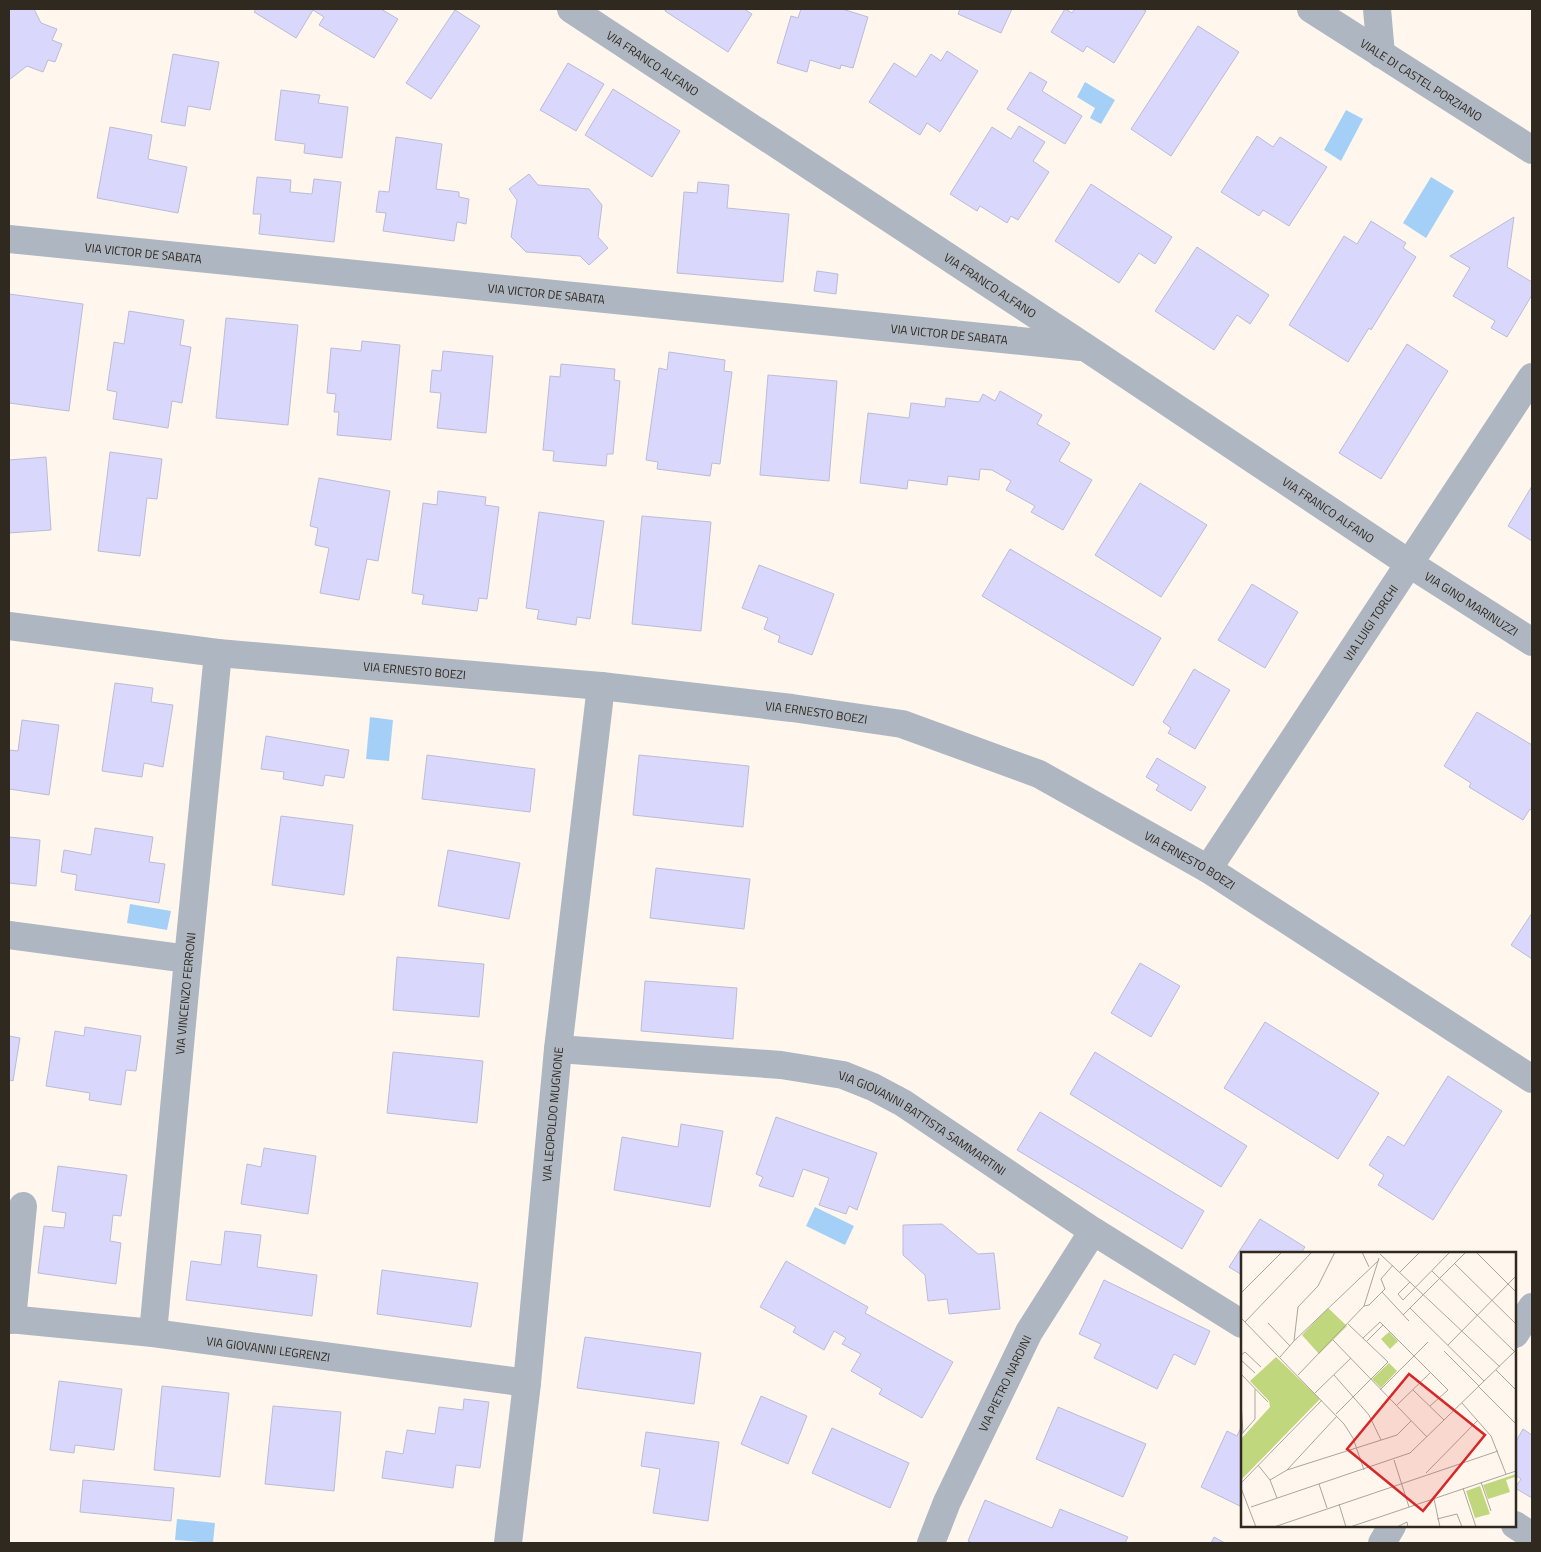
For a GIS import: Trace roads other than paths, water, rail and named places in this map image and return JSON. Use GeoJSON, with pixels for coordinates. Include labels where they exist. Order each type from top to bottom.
{"type":"FeatureCollection","features":[{"type":"Feature","properties":{"kind":"street","name":"VIA FRANCO ALFANO"},"geometry":{"type":"LineString","coordinates":[[571,9],[1085,347],[1410,564]]}},
{"type":"Feature","properties":{"kind":"street","name":"VIALE DI CASTEL PORZIANO"},"geometry":{"type":"LineString","coordinates":[[1311,9],[1532,150]]}},
{"type":"Feature","properties":{"kind":"street"},"geometry":{"type":"LineString","coordinates":[[1377,9],[1381,54]]}},
{"type":"Feature","properties":{"kind":"street","name":"VIA VICTOR DE SABATA"},"geometry":{"type":"LineString","coordinates":[[9,239],[1085,347]]}},
{"type":"Feature","properties":{"kind":"street","name":"VIA LUIGI TORCHI"},"geometry":{"type":"LineString","coordinates":[[1208,869],[1532,378]]}},
{"type":"Feature","properties":{"kind":"street","name":"VIA GINO MARINUZZI"},"geometry":{"type":"LineString","coordinates":[[1410,564],[1532,642]]}},
{"type":"Feature","properties":{"kind":"street","name":"VIA ERNESTO BOEZI"},"geometry":{"type":"LineString","coordinates":[[9,626],[218,653],[601,686],[792,708],[902,724],[1039,774],[1208,869],[1532,1079]]}},
{"type":"Feature","properties":{"kind":"street","name":"VIA VINCENZO FERRONI"},"geometry":{"type":"LineString","coordinates":[[154,1333],[218,653]]}},
{"type":"Feature","properties":{"kind":"street","name":"VIA LEOPOLDO MUGNONE"},"geometry":{"type":"LineString","coordinates":[[508,1543],[527,1383],[558,1049],[601,686]]}},
{"type":"Feature","properties":{"kind":"street"},"geometry":{"type":"LineString","coordinates":[[9,935],[188,959]]}},
{"type":"Feature","properties":{"kind":"street","name":"VIA GIOVANNI BATTISTA SAMMARTINI"},"geometry":{"type":"LineString","coordinates":[[558,1049],[782,1065],[843,1075],[873,1087],[903,1103],[1093,1231],[1241,1323]]}},
{"type":"Feature","properties":{"kind":"street"},"geometry":{"type":"LineString","coordinates":[[10,1320],[23,1206]]}},
{"type":"Feature","properties":{"kind":"street","name":"VIA PIETRO NARDINI"},"geometry":{"type":"LineString","coordinates":[[931,1543],[946,1502],[1029,1332],[1093,1231]]}},
{"type":"Feature","properties":{"kind":"street"},"geometry":{"type":"LineString","coordinates":[[1516,1332],[1532,1307]]}},
{"type":"Feature","properties":{"kind":"street","name":"VIA GIOVANNI LEGRENZI"},"geometry":{"type":"LineString","coordinates":[[10,1320],[154,1333],[527,1383]]}},
{"type":"Feature","properties":{"kind":"street"},"geometry":{"type":"LineString","coordinates":[[1516,1526],[1532,1536]]}},
{"type":"Feature","properties":{"kind":"street"},"geometry":{"type":"LineString","coordinates":[[1382,1543],[1391,1527]]}},
{"type":"Feature","properties":{"kind":"water"},"geometry":{"type":"Polygon","coordinates":[[[1085,82],[1115,100],[1101,124],[1090,118],[1095,108],[1077,97],[1085,82]]]}},
{"type":"Feature","properties":{"kind":"water"},"geometry":{"type":"Polygon","coordinates":[[[1346,110],[1363,119],[1341,161],[1324,150],[1346,110]]]}},
{"type":"Feature","properties":{"kind":"water"},"geometry":{"type":"Polygon","coordinates":[[[1431,177],[1454,191],[1426,238],[1403,223],[1431,177]]]}},
{"type":"Feature","properties":{"kind":"water"},"geometry":{"type":"Polygon","coordinates":[[[370,717],[393,720],[389,761],[366,759],[370,717]]]}},
{"type":"Feature","properties":{"kind":"water"},"geometry":{"type":"Polygon","coordinates":[[[130,904],[171,911],[167,930],[127,923],[130,904]]]}},
{"type":"Feature","properties":{"kind":"water"},"geometry":{"type":"Polygon","coordinates":[[[815,1207],[854,1226],[845,1245],[806,1226],[815,1207]]]}},
{"type":"Feature","properties":{"kind":"water"},"geometry":{"type":"Polygon","coordinates":[[[177,1519],[215,1523],[213,1543],[175,1540],[177,1519]]]}}]}
